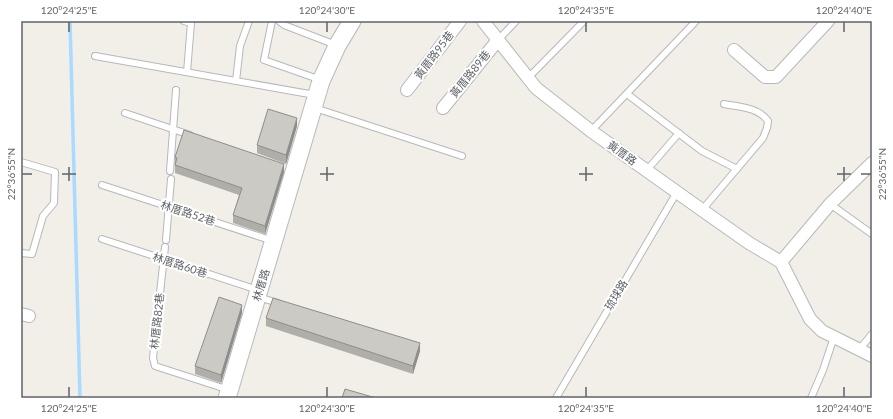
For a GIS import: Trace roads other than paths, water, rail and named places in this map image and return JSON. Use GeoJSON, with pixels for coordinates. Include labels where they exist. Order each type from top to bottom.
{"type":"FeatureCollection","features":[{"type":"Feature","properties":{"kind":"street","name":"林厝路"},"geometry":{"type":"LineString","coordinates":[[228,394],[274,241],[291,170],[317,95],[337,46],[352,21]]}},
{"type":"Feature","properties":{"kind":"street","name":"黃厝路95巷"},"geometry":{"type":"LineString","coordinates":[[407,90],[460,21]]}},
{"type":"Feature","properties":{"kind":"street","name":"黃厝路"},"geometry":{"type":"LineString","coordinates":[[483,21],[536,88],[591,131],[702,210],[749,243],[781,262]]}},
{"type":"Feature","properties":{"kind":"street"},"geometry":{"type":"LineString","coordinates":[[734,50],[765,77],[776,77],[828,21]]}},
{"type":"Feature","properties":{"kind":"street","name":"黃厝路89巷"},"geometry":{"type":"LineString","coordinates":[[443,108],[498,40]]}},
{"type":"Feature","properties":{"kind":"street"},"geometry":{"type":"LineString","coordinates":[[872,163],[830,204],[781,262],[810,319],[822,331],[872,356]]}},
{"type":"Feature","properties":{"kind":"lane"},"geometry":{"type":"LineString","coordinates":[[184,21],[191,23],[187,72]]}},
{"type":"Feature","properties":{"kind":"lane"},"geometry":{"type":"LineString","coordinates":[[236,81],[240,46],[249,21]]}},
{"type":"Feature","properties":{"kind":"lane"},"geometry":{"type":"LineString","coordinates":[[272,21],[264,60],[317,95],[462,156]]}},
{"type":"Feature","properties":{"kind":"lane"},"geometry":{"type":"LineString","coordinates":[[498,40],[516,21]]}},
{"type":"Feature","properties":{"kind":"lane"},"geometry":{"type":"LineString","coordinates":[[528,78],[584,21]]}},
{"type":"Feature","properties":{"kind":"lane"},"geometry":{"type":"LineString","coordinates":[[591,131],[696,21]]}},
{"type":"Feature","properties":{"kind":"lane"},"geometry":{"type":"LineString","coordinates":[[283,22],[337,46]]}},
{"type":"Feature","properties":{"kind":"lane"},"geometry":{"type":"LineString","coordinates":[[95,56],[317,95]]}},
{"type":"Feature","properties":{"kind":"lane"},"geometry":{"type":"LineString","coordinates":[[170,171],[176,90]]}},
{"type":"Feature","properties":{"kind":"lane"},"geometry":{"type":"LineString","coordinates":[[627,94],[702,151],[737,169]]}},
{"type":"Feature","properties":{"kind":"lane"},"geometry":{"type":"LineString","coordinates":[[702,210],[763,138],[768,128],[768,120],[764,115],[757,111],[724,104]]}},
{"type":"Feature","properties":{"kind":"lane"},"geometry":{"type":"LineString","coordinates":[[125,112],[194,137]]}},
{"type":"Feature","properties":{"kind":"lane"},"geometry":{"type":"LineString","coordinates":[[647,170],[679,133]]}},
{"type":"Feature","properties":{"kind":"lane"},"geometry":{"type":"LineString","coordinates":[[21,162],[55,172],[56,196],[54,203],[43,216],[32,254],[21,253]]}},
{"type":"Feature","properties":{"kind":"lane"},"geometry":{"type":"LineString","coordinates":[[166,240],[171,180]]}},
{"type":"Feature","properties":{"kind":"lane","name":"林厝路52巷"},"geometry":{"type":"LineString","coordinates":[[102,185],[274,241]]}},
{"type":"Feature","properties":{"kind":"lane","name":"琉球路"},"geometry":{"type":"LineString","coordinates":[[556,398],[677,192]]}},
{"type":"Feature","properties":{"kind":"lane"},"geometry":{"type":"LineString","coordinates":[[830,204],[872,234]]}},
{"type":"Feature","properties":{"kind":"lane","name":"林厝路60巷"},"geometry":{"type":"LineString","coordinates":[[102,239],[164,259],[258,293],[286,306]]}},
{"type":"Feature","properties":{"kind":"lane","name":"林厝路82巷"},"geometry":{"type":"LineString","coordinates":[[165,248],[153,358],[155,366],[228,394]]}},
{"type":"Feature","properties":{"kind":"lane"},"geometry":{"type":"LineString","coordinates":[[859,350],[872,334]]}},
{"type":"Feature","properties":{"kind":"lane"},"geometry":{"type":"LineString","coordinates":[[811,398],[824,370],[834,337]]}},
{"type":"Feature","properties":{"kind":"waterway"},"geometry":{"type":"LineString","coordinates":[[70,21],[80,398]]}}]}
